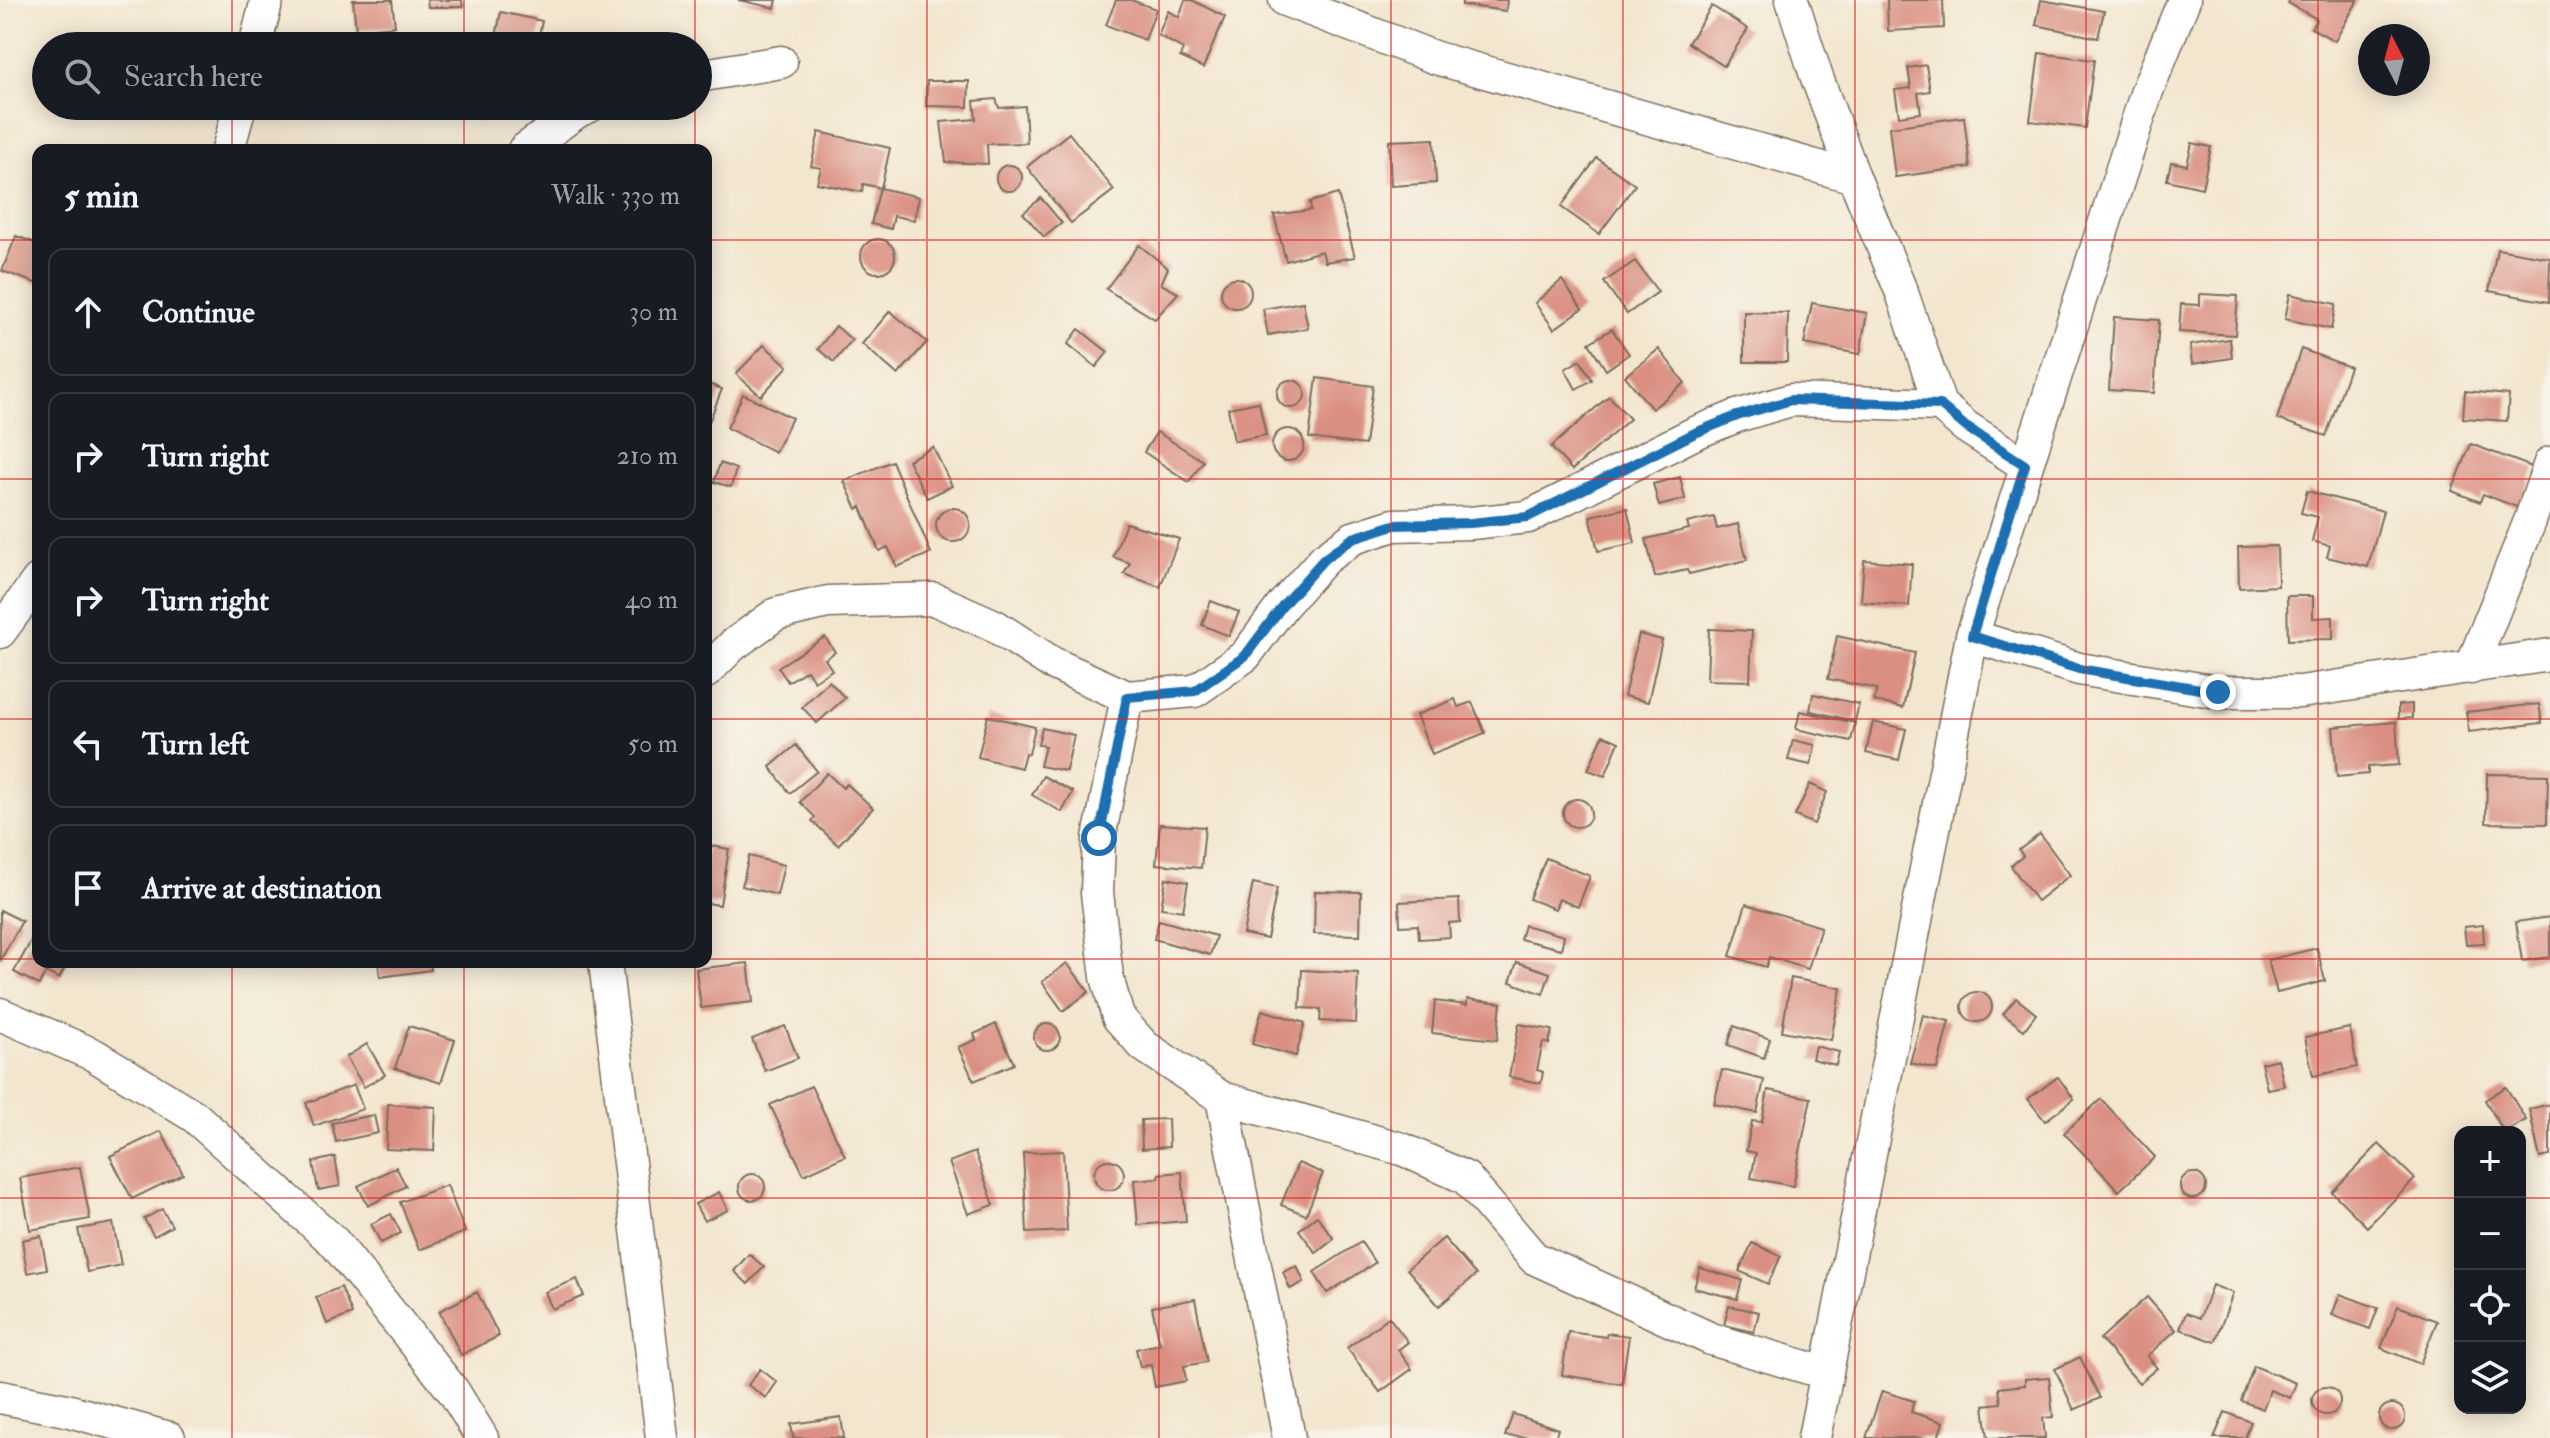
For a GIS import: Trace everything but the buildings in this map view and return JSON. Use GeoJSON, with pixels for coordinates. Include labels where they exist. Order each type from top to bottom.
{"type":"FeatureCollection","features":[{"type":"Feature","properties":{"kind":"street"},"geometry":{"type":"LineString","coordinates":[[259,32],[267,0]]}},
{"type":"Feature","properties":{"kind":"street"},"geometry":{"type":"LineString","coordinates":[[1285,0],[1436,58],[1854,177]]}},
{"type":"Feature","properties":{"kind":"street"},"geometry":{"type":"LineString","coordinates":[[1792,0],[1816,75],[1902,293],[1940,405],[1966,427],[2025,465]]}},
{"type":"Feature","properties":{"kind":"street"},"geometry":{"type":"LineString","coordinates":[[1814,1438],[1972,636],[2147,91],[2184,0]]}},
{"type":"Feature","properties":{"kind":"street"},"geometry":{"type":"LineString","coordinates":[[712,74],[781,62]]}},
{"type":"Feature","properties":{"kind":"street"},"geometry":{"type":"LineString","coordinates":[[230,144],[236,120]]}},
{"type":"Feature","properties":{"kind":"street"},"geometry":{"type":"LineString","coordinates":[[532,144],[566,120]]}},
{"type":"Feature","properties":{"kind":"street"},"geometry":{"type":"LineString","coordinates":[[712,666],[733,645],[776,614],[828,602],[934,599],[995,626],[1052,663],[1127,697],[1195,691],[1245,656],[1283,605],[1324,559],[1353,538],[1394,525],[1471,523],[1528,517],[1695,433],[1737,416],[1791,400],[1940,405]]}},
{"type":"Feature","properties":{"kind":"street"},"geometry":{"type":"LineString","coordinates":[[2471,668],[2550,463]]}},
{"type":"Feature","properties":{"kind":"street"},"geometry":{"type":"LineString","coordinates":[[0,632],[32,588]]}},
{"type":"Feature","properties":{"kind":"street"},"geometry":{"type":"LineString","coordinates":[[1972,636],[2079,669],[2218,692],[2300,692],[2550,655]]}},
{"type":"Feature","properties":{"kind":"street"},"geometry":{"type":"LineString","coordinates":[[1127,697],[1099,838],[1097,893],[1107,977],[1118,1017],[1144,1046],[1222,1098],[1402,1149],[1466,1178],[1534,1258],[1711,1339],[1825,1373]]}},
{"type":"Feature","properties":{"kind":"street"},"geometry":{"type":"LineString","coordinates":[[606,968],[662,1438]]}},
{"type":"Feature","properties":{"kind":"street"},"geometry":{"type":"LineString","coordinates":[[0,1014],[94,1055],[194,1116],[334,1242],[454,1392],[482,1438]]}},
{"type":"Feature","properties":{"kind":"street"},"geometry":{"type":"LineString","coordinates":[[1222,1098],[1289,1438]]}},
{"type":"Feature","properties":{"kind":"street"},"geometry":{"type":"LineString","coordinates":[[0,1397],[66,1410],[169,1438]]}},
{"type":"Feature","properties":{"kind":"route"},"geometry":{"type":"LineString","coordinates":[[1099,838],[1127,697],[1195,691],[1245,656],[1283,605],[1324,559],[1353,538],[1394,525],[1471,523],[1528,517],[1695,433],[1737,416],[1791,400],[1940,405],[1966,427],[2025,465],[1972,636],[2079,669],[2218,692]]}}]}
